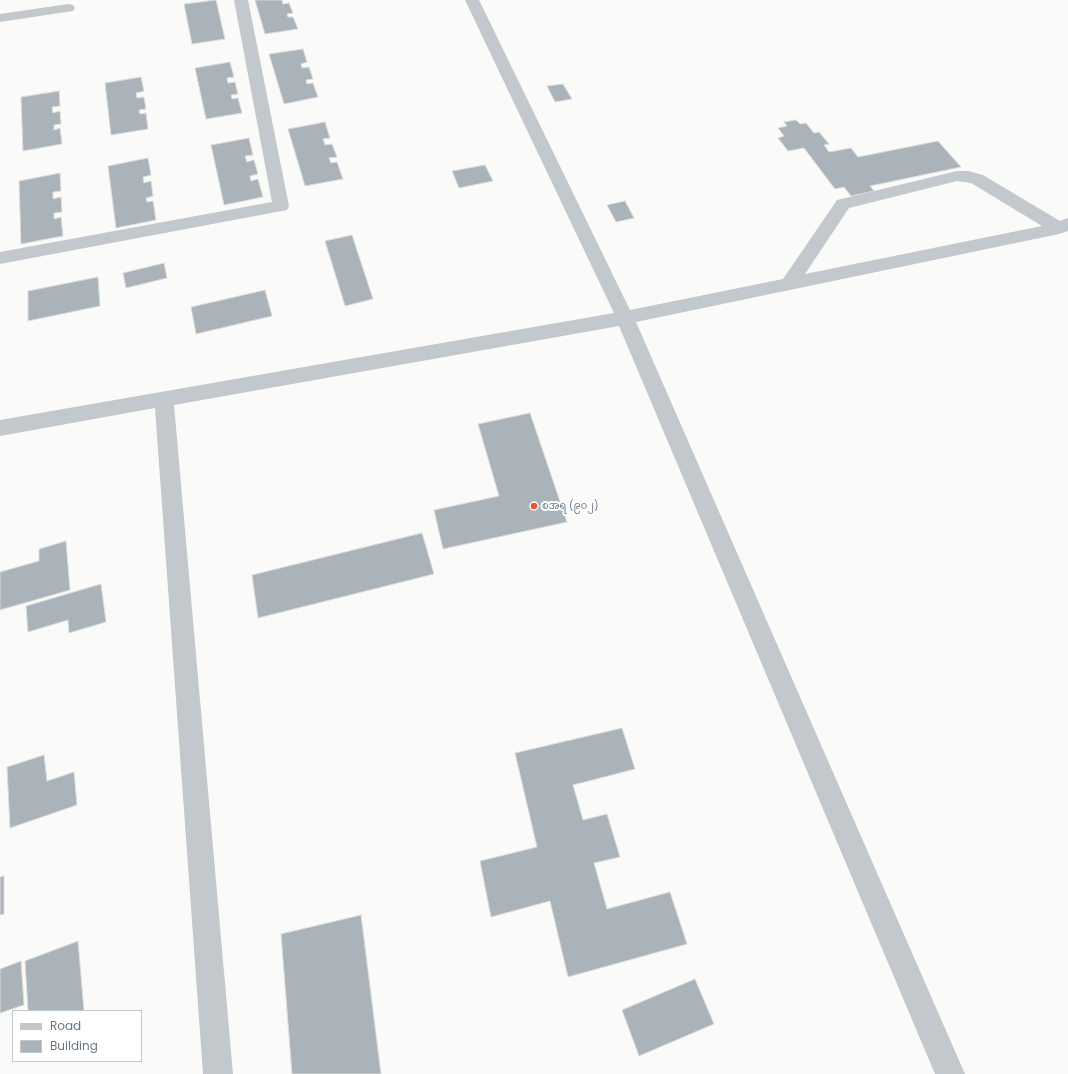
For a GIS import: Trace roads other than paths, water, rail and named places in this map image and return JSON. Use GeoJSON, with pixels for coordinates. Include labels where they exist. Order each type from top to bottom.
{"type":"FeatureCollection","features":[{"type":"Feature","properties":{"kind":"lane"},"geometry":{"type":"LineString","coordinates":[[0,258],[281,206],[241,0]]}},
{"type":"Feature","properties":{"kind":"lane"},"geometry":{"type":"LineString","coordinates":[[472,0],[625,318],[950,1074]]}},
{"type":"Feature","properties":{"kind":"lane"},"geometry":{"type":"LineString","coordinates":[[0,18],[68,8]]}},
{"type":"Feature","properties":{"kind":"lane"},"geometry":{"type":"LineString","coordinates":[[789,284],[843,204],[957,176],[968,176],[977,179],[1063,226]]}},
{"type":"Feature","properties":{"kind":"lane"},"geometry":{"type":"LineString","coordinates":[[0,428],[625,318],[1063,226]]}},
{"type":"Feature","properties":{"kind":"lane"},"geometry":{"type":"LineString","coordinates":[[164,399],[218,1074]]}},
{"type":"Feature","properties":{"kind":"place","name":"စအရ (၉၀၂)"},"geometry":{"type":"Point","coordinates":[534,506]}}]}
